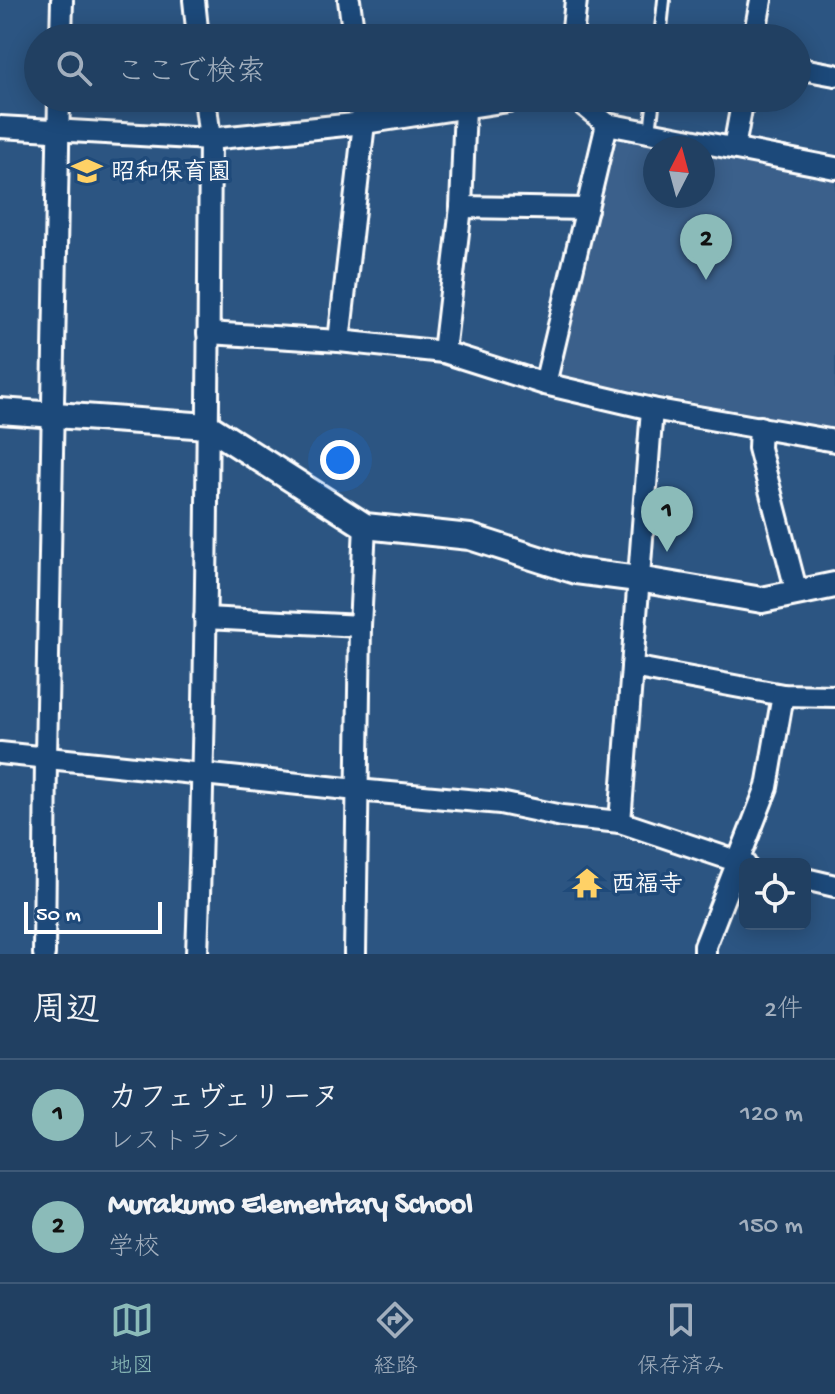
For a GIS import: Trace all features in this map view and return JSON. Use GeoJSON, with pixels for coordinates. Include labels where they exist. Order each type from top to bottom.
{"type":"FeatureCollection","features":[{"type":"Feature","properties":{"kind":"street"},"geometry":{"type":"LineString","coordinates":[[61,24],[62,0]]}},
{"type":"Feature","properties":{"kind":"street"},"geometry":{"type":"LineString","coordinates":[[194,0],[197,24]]}},
{"type":"Feature","properties":{"kind":"street"},"geometry":{"type":"LineString","coordinates":[[349,0],[352,24]]}},
{"type":"Feature","properties":{"kind":"street"},"geometry":{"type":"LineString","coordinates":[[573,24],[576,0]]}},
{"type":"Feature","properties":{"kind":"street"},"geometry":{"type":"LineString","coordinates":[[757,24],[761,0]]}},
{"type":"Feature","properties":{"kind":"street"},"geometry":{"type":"LineString","coordinates":[[811,71],[835,75]]}},
{"type":"Feature","properties":{"kind":"street"},"geometry":{"type":"LineString","coordinates":[[44,954],[59,112]]}},
{"type":"Feature","properties":{"kind":"street"},"geometry":{"type":"LineString","coordinates":[[197,954],[208,426],[210,139],[207,112]]}},
{"type":"Feature","properties":{"kind":"street"},"geometry":{"type":"LineString","coordinates":[[339,341],[364,123],[363,112]]}},
{"type":"Feature","properties":{"kind":"street"},"geometry":{"type":"LineString","coordinates":[[0,127],[210,139],[364,123],[433,112]]}},
{"type":"Feature","properties":{"kind":"street"},"geometry":{"type":"LineString","coordinates":[[444,352],[461,207],[465,112]]}},
{"type":"Feature","properties":{"kind":"street"},"geometry":{"type":"LineString","coordinates":[[592,112],[607,124],[835,168]]}},
{"type":"Feature","properties":{"kind":"street"},"geometry":{"type":"LineString","coordinates":[[734,148],[740,112]]}},
{"type":"Feature","properties":{"kind":"street"},"geometry":{"type":"LineString","coordinates":[[545,384],[607,124]]}},
{"type":"Feature","properties":{"kind":"street"},"geometry":{"type":"LineString","coordinates":[[461,207],[587,209]]}},
{"type":"Feature","properties":{"kind":"street"},"geometry":{"type":"LineString","coordinates":[[208,333],[339,341],[444,352],[545,384],[652,409],[835,441]]}},
{"type":"Feature","properties":{"kind":"street"},"geometry":{"type":"LineString","coordinates":[[620,822],[652,409]]}},
{"type":"Feature","properties":{"kind":"street"},"geometry":{"type":"LineString","coordinates":[[0,411],[208,426],[365,526],[470,537],[576,571],[762,600],[835,585]]}},
{"type":"Feature","properties":{"kind":"street"},"geometry":{"type":"LineString","coordinates":[[760,427],[759,448],[797,593]]}},
{"type":"Feature","properties":{"kind":"street"},"geometry":{"type":"LineString","coordinates":[[355,954],[360,626],[365,526]]}},
{"type":"Feature","properties":{"kind":"street"},"geometry":{"type":"LineString","coordinates":[[205,618],[360,626]]}},
{"type":"Feature","properties":{"kind":"street"},"geometry":{"type":"LineString","coordinates":[[632,667],[783,695],[835,696]]}},
{"type":"Feature","properties":{"kind":"street"},"geometry":{"type":"LineString","coordinates":[[743,858],[767,787],[783,695]]}},
{"type":"Feature","properties":{"kind":"street"},"geometry":{"type":"LineString","coordinates":[[0,753],[500,803],[562,816],[620,822],[739,862]]}},
{"type":"Feature","properties":{"kind":"street"},"geometry":{"type":"LineString","coordinates":[[705,954],[705,946],[739,868]]}},
{"type":"Feature","properties":{"kind":"street"},"geometry":{"type":"LineString","coordinates":[[811,880],[835,885]]}},
{"type":"Feature","properties":{"kind":"lane"},"geometry":{"type":"LineString","coordinates":[[661,24],[664,0]]}},
{"type":"Feature","properties":{"kind":"lane"},"geometry":{"type":"LineString","coordinates":[[650,132],[652,112]]}},
{"type":"Feature","properties":{"kind":"shaded area"},"geometry":{"type":"Polygon","coordinates":[[[610,132],[643,138],[643,208],[715,208],[715,152],[835,176],[835,431],[562,376],[557,365],[610,132]]]}},
{"type":"Feature","properties":{"kind":"place","name":"昭和保育園"},"geometry":{"type":"Point","coordinates":[87,171]}},
{"type":"Feature","properties":{"kind":"place","name":"Murakumo Elementary School"},"geometry":{"type":"Point","coordinates":[706,280]}},
{"type":"Feature","properties":{"kind":"place","name":"カフェヴェリーヌ"},"geometry":{"type":"Point","coordinates":[667,552]}},
{"type":"Feature","properties":{"kind":"place","name":"西福寺"},"geometry":{"type":"Point","coordinates":[587,883]}}]}
